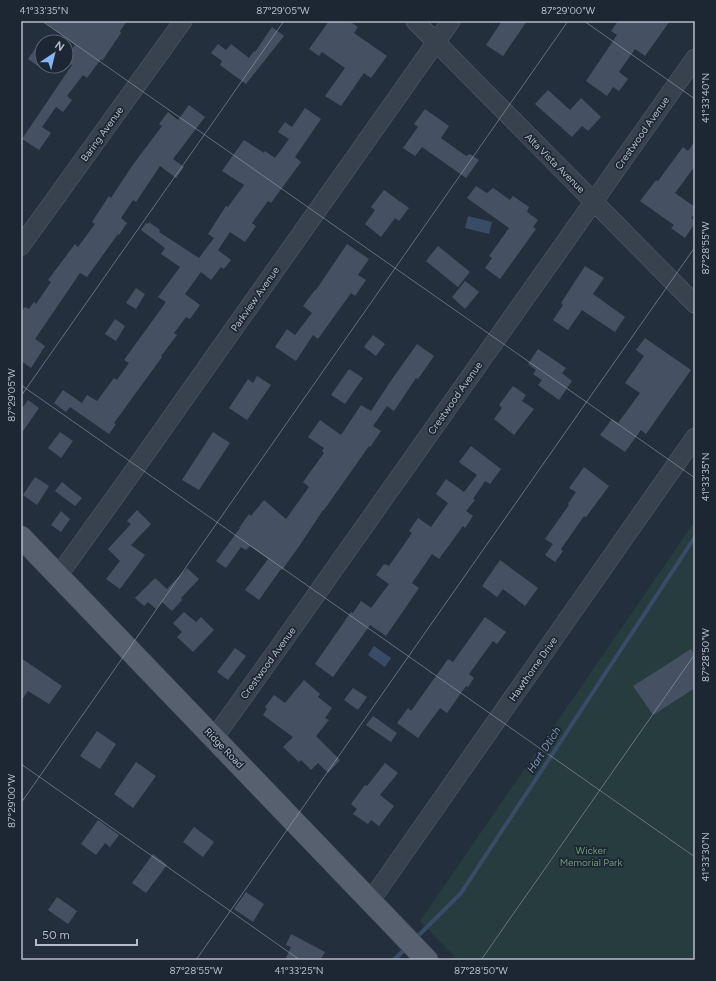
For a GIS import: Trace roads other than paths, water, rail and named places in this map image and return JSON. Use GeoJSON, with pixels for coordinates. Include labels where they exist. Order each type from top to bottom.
{"type":"FeatureCollection","features":[{"type":"Feature","properties":{"kind":"main road","name":"Ridge Road"},"geometry":{"type":"LineString","coordinates":[[21,537],[427,960]]}},
{"type":"Feature","properties":{"kind":"street","name":"Baring Avenue"},"geometry":{"type":"LineString","coordinates":[[21,246],[184,21]]}},
{"type":"Feature","properties":{"kind":"street","name":"Alta Vista Avenue"},"geometry":{"type":"LineString","coordinates":[[415,21],[695,304]]}},
{"type":"Feature","properties":{"kind":"street","name":"Parkview Avenue"},"geometry":{"type":"LineString","coordinates":[[58,576],[451,21]]}},
{"type":"Feature","properties":{"kind":"street","name":"Crestwood Avenue"},"geometry":{"type":"LineString","coordinates":[[214,738],[695,58]]}},
{"type":"Feature","properties":{"kind":"street","name":"Hawthorne Drive"},"geometry":{"type":"LineString","coordinates":[[371,900],[695,438]]}},
{"type":"Feature","properties":{"kind":"water"},"geometry":{"type":"Polygon","coordinates":[[[468,216],[492,222],[489,234],[465,228],[468,216]]]}},
{"type":"Feature","properties":{"kind":"water"},"geometry":{"type":"Polygon","coordinates":[[[374,646],[391,658],[385,667],[368,655],[374,646]]]}},
{"type":"Feature","properties":{"kind":"waterway","name":"Hart Dtich"},"geometry":{"type":"LineString","coordinates":[[415,939],[461,893],[695,537]]}},
{"type":"Feature","properties":{"kind":"waterway","name":"Hart Dtich"},"geometry":{"type":"LineString","coordinates":[[394,960],[406,948]]}},
{"type":"Feature","properties":{"kind":"park label","name":"Wicker Memorial Park"},"geometry":{"type":"Point","coordinates":[591,856]}}]}
